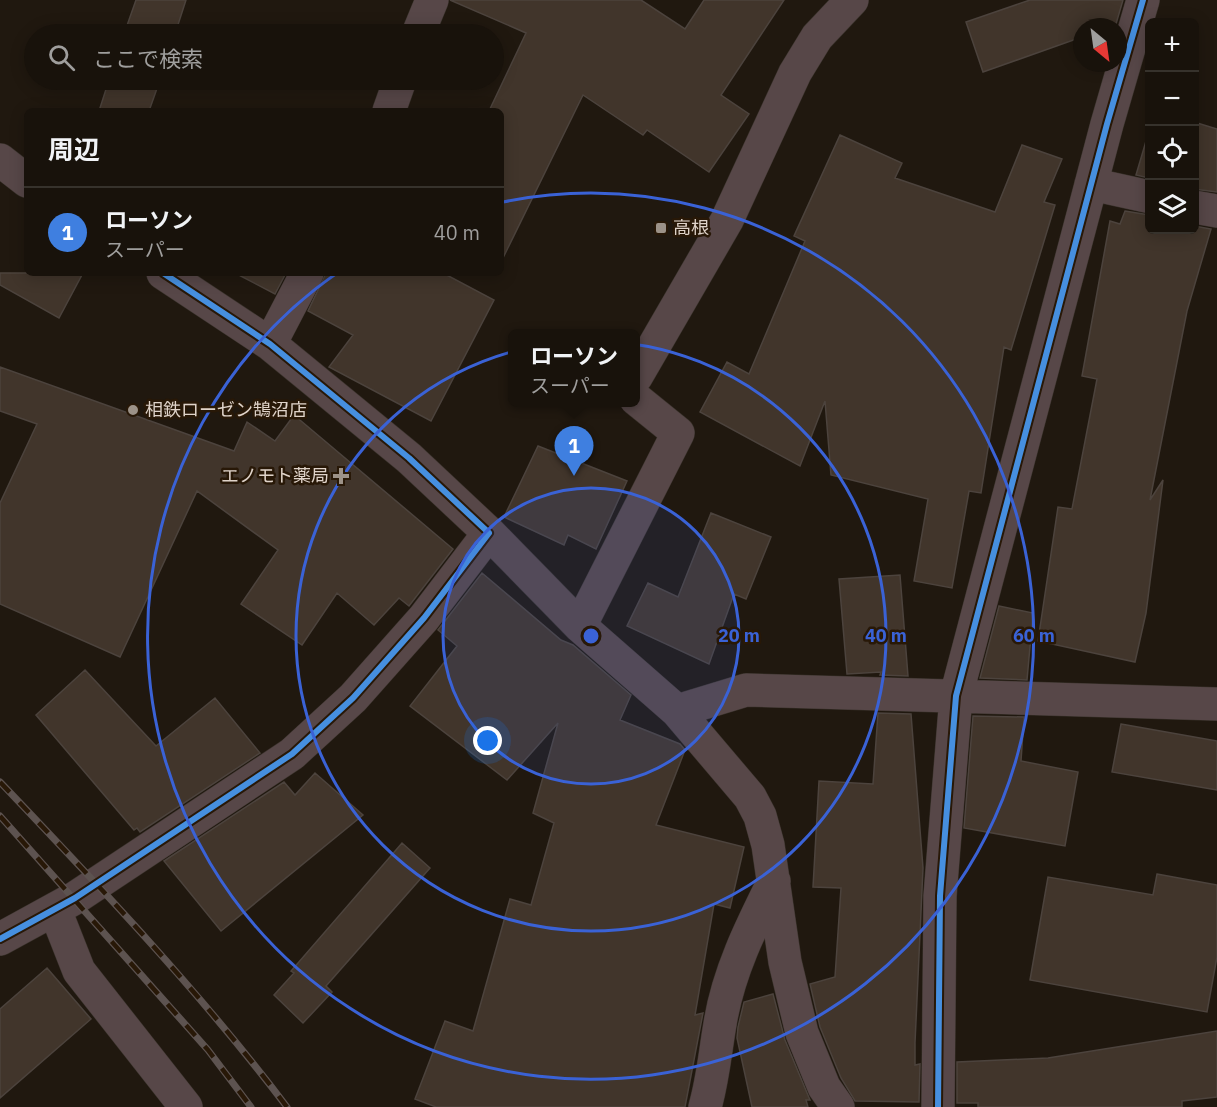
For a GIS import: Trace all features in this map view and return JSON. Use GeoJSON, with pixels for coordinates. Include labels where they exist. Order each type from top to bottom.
{"type":"FeatureCollection","features":[{"type":"Feature","properties":{"kind":"street"},"geometry":{"type":"LineString","coordinates":[[421,24],[432,0]]}},
{"type":"Feature","properties":{"kind":"street"},"geometry":{"type":"LineString","coordinates":[[640,370],[727,220],[795,73],[817,37],[852,0]]}},
{"type":"Feature","properties":{"kind":"street"},"geometry":{"type":"LineString","coordinates":[[938,1107],[940,896],[956,696],[1143,0]]}},
{"type":"Feature","properties":{"kind":"street"},"geometry":{"type":"LineString","coordinates":[[390,108],[396,90]]}},
{"type":"Feature","properties":{"kind":"street"},"geometry":{"type":"LineString","coordinates":[[0,160],[24,179]]}},
{"type":"Feature","properties":{"kind":"street"},"geometry":{"type":"LineString","coordinates":[[1092,184],[1145,196]]}},
{"type":"Feature","properties":{"kind":"street"},"geometry":{"type":"LineString","coordinates":[[1199,208],[1217,212]]}},
{"type":"Feature","properties":{"kind":"street"},"geometry":{"type":"LineString","coordinates":[[168,276],[270,344],[409,458],[489,533],[580,626],[676,711],[750,796],[760,816],[774,881],[785,962],[802,1033],[824,1087],[838,1107]]}},
{"type":"Feature","properties":{"kind":"street"},"geometry":{"type":"LineString","coordinates":[[270,344],[305,276]]}},
{"type":"Feature","properties":{"kind":"street"},"geometry":{"type":"LineString","coordinates":[[580,626],[678,433],[640,402]]}},
{"type":"Feature","properties":{"kind":"street"},"geometry":{"type":"LineString","coordinates":[[0,939],[55,910],[292,754],[352,698],[424,618],[489,533]]}},
{"type":"Feature","properties":{"kind":"street"},"geometry":{"type":"LineString","coordinates":[[676,711],[746,690],[1217,704]]}},
{"type":"Feature","properties":{"kind":"street"},"geometry":{"type":"LineString","coordinates":[[705,1107],[714,1075],[720,1023],[742,945],[774,881]]}},
{"type":"Feature","properties":{"kind":"street"},"geometry":{"type":"LineString","coordinates":[[55,910],[79,971],[186,1107]]}},
{"type":"Feature","properties":{"kind":"building"},"geometry":{"type":"Polygon","coordinates":[[[136,0],[186,0],[178,24],[128,24],[136,0]]]}},
{"type":"Feature","properties":{"kind":"building"},"geometry":{"type":"Polygon","coordinates":[[[450,0],[641,0],[685,29],[704,0],[784,0],[721,95],[749,114],[709,172],[647,130],[643,135],[583,95],[504,256],[504,108],[490,108],[499,90],[504,90],[504,79],[526,33],[450,0]]]}},
{"type":"Feature","properties":{"kind":"building"},"geometry":{"type":"Polygon","coordinates":[[[1030,0],[1123,0],[1118,18],[1073,18],[1073,40],[983,72],[966,22],[1030,0]]]}},
{"type":"Feature","properties":{"kind":"building"},"geometry":{"type":"Polygon","coordinates":[[[106,90],[156,90],[150,108],[100,108],[106,90]]]}},
{"type":"Feature","properties":{"kind":"building"},"geometry":{"type":"Polygon","coordinates":[[[1199,124],[1217,129],[1217,192],[1199,190],[1199,124]]]}},
{"type":"Feature","properties":{"kind":"building"},"geometry":{"type":"Polygon","coordinates":[[[840,135],[902,163],[895,178],[995,212],[1022,145],[1062,159],[1044,202],[1055,205],[1011,350],[1004,347],[981,493],[969,491],[952,588],[914,581],[928,499],[831,475],[825,401],[800,466],[700,412],[727,362],[749,374],[805,241],[794,236],[840,135]]]}},
{"type":"Feature","properties":{"kind":"building"},"geometry":{"type":"Polygon","coordinates":[[[1145,145],[1145,177],[1136,175],[1145,145]]]}},
{"type":"Feature","properties":{"kind":"building"},"geometry":{"type":"Polygon","coordinates":[[[1125,211],[1145,214],[1145,234],[1199,234],[1199,227],[1211,229],[1187,311],[1150,500],[1163,480],[1146,613],[1135,662],[1038,641],[1058,507],[1072,509],[1097,379],[1082,376],[1110,221],[1120,224],[1125,211]]]}},
{"type":"Feature","properties":{"kind":"building"},"geometry":{"type":"Polygon","coordinates":[[[0,273],[24,273],[24,276],[81,276],[59,318],[0,285],[0,273]]]}},
{"type":"Feature","properties":{"kind":"building"},"geometry":{"type":"Polygon","coordinates":[[[241,276],[284,276],[275,294],[241,276]]]}},
{"type":"Feature","properties":{"kind":"building"},"geometry":{"type":"Polygon","coordinates":[[[325,276],[449,276],[494,300],[431,421],[329,367],[353,335],[308,311],[325,276]]]}},
{"type":"Feature","properties":{"kind":"building"},"geometry":{"type":"Polygon","coordinates":[[[0,367],[234,451],[247,422],[275,441],[294,415],[453,549],[409,606],[399,598],[374,625],[337,593],[302,645],[241,604],[278,550],[197,491],[120,657],[0,604],[0,503],[37,424],[0,411],[0,367]]]}},
{"type":"Feature","properties":{"kind":"building"},"geometry":{"type":"Polygon","coordinates":[[[538,446],[627,481],[596,549],[568,535],[564,545],[504,517],[538,446]]]}},
{"type":"Feature","properties":{"kind":"building"},"geometry":{"type":"Polygon","coordinates":[[[711,513],[771,537],[746,599],[734,594],[709,664],[627,626],[648,583],[678,597],[711,513]]]}},
{"type":"Feature","properties":{"kind":"building"},"geometry":{"type":"Polygon","coordinates":[[[482,573],[561,640],[573,645],[631,695],[620,720],[680,744],[685,750],[656,825],[744,847],[730,908],[714,904],[695,1015],[703,1013],[685,1107],[436,1107],[415,1099],[445,1021],[473,1031],[510,899],[531,905],[554,823],[533,813],[558,723],[507,780],[410,706],[457,646],[438,630],[482,573]]]}},
{"type":"Feature","properties":{"kind":"building"},"geometry":{"type":"Polygon","coordinates":[[[900,575],[908,676],[880,675],[881,672],[847,674],[839,579],[900,575]]]}},
{"type":"Feature","properties":{"kind":"building"},"geometry":{"type":"Polygon","coordinates":[[[999,606],[1033,613],[1027,680],[980,678],[999,606]]]}},
{"type":"Feature","properties":{"kind":"building"},"geometry":{"type":"Polygon","coordinates":[[[85,670],[156,746],[215,698],[260,753],[140,832],[137,828],[134,830],[36,715],[85,670]]]}},
{"type":"Feature","properties":{"kind":"building"},"geometry":{"type":"Polygon","coordinates":[[[878,713],[911,714],[923,868],[915,1043],[915,1065],[920,1064],[919,1102],[855,1101],[841,1078],[820,1027],[810,984],[835,977],[841,888],[813,887],[819,781],[873,784],[878,713]]]}},
{"type":"Feature","properties":{"kind":"building"},"geometry":{"type":"Polygon","coordinates":[[[973,716],[1024,717],[1021,761],[1078,772],[1065,846],[964,828],[973,716]]]}},
{"type":"Feature","properties":{"kind":"building"},"geometry":{"type":"Polygon","coordinates":[[[1121,724],[1217,741],[1217,790],[1112,772],[1121,724]]]}},
{"type":"Feature","properties":{"kind":"building"},"geometry":{"type":"Polygon","coordinates":[[[315,773],[363,815],[221,931],[164,861],[284,782],[295,795],[315,773]]]}},
{"type":"Feature","properties":{"kind":"building"},"geometry":{"type":"Polygon","coordinates":[[[402,843],[430,868],[326,986],[332,992],[303,1023],[274,995],[294,973],[291,971],[402,843]]]}},
{"type":"Feature","properties":{"kind":"building"},"geometry":{"type":"Polygon","coordinates":[[[1157,874],[1217,885],[1217,957],[1207,1012],[1030,980],[1048,877],[1153,895],[1157,874]]]}},
{"type":"Feature","properties":{"kind":"building"},"geometry":{"type":"Polygon","coordinates":[[[47,968],[91,1019],[0,1098],[0,1009],[47,968]]]}},
{"type":"Feature","properties":{"kind":"building"},"geometry":{"type":"Polygon","coordinates":[[[773,994],[785,1040],[810,1100],[806,1100],[808,1107],[752,1107],[737,1038],[738,1027],[744,1002],[773,994]]]}},
{"type":"Feature","properties":{"kind":"building"},"geometry":{"type":"Polygon","coordinates":[[[1217,1031],[1217,1097],[1182,1101],[1182,1107],[978,1107],[978,1103],[957,1103],[957,1062],[1048,1058],[1217,1031]]]}},
{"type":"Feature","properties":{"kind":"railway"},"geometry":{"type":"LineString","coordinates":[[0,782],[184,981],[220,1022],[287,1107]]}},
{"type":"Feature","properties":{"kind":"railway"},"geometry":{"type":"LineString","coordinates":[[0,816],[208,1050],[251,1107]]}},
{"type":"Feature","properties":{"kind":"cycle path"},"geometry":{"type":"LineString","coordinates":[[938,1107],[940,896],[956,696],[1107,124],[1143,0]]}},
{"type":"Feature","properties":{"kind":"cycle path"},"geometry":{"type":"LineString","coordinates":[[0,939],[75,898],[292,754],[353,698],[424,618],[489,533],[409,458],[270,344],[168,276]]}},
{"type":"Feature","properties":{"kind":"place","name":"高根"},"geometry":{"type":"Point","coordinates":[661,228]}},
{"type":"Feature","properties":{"kind":"place","name":"相鉄ローゼン鵠沼店"},"geometry":{"type":"Point","coordinates":[133,410]}},
{"type":"Feature","properties":{"kind":"place","name":"エノモト薬局"},"geometry":{"type":"Point","coordinates":[341,476]}},
{"type":"Feature","properties":{"kind":"place","name":"ローソン"},"geometry":{"type":"Point","coordinates":[574,476]}}]}
